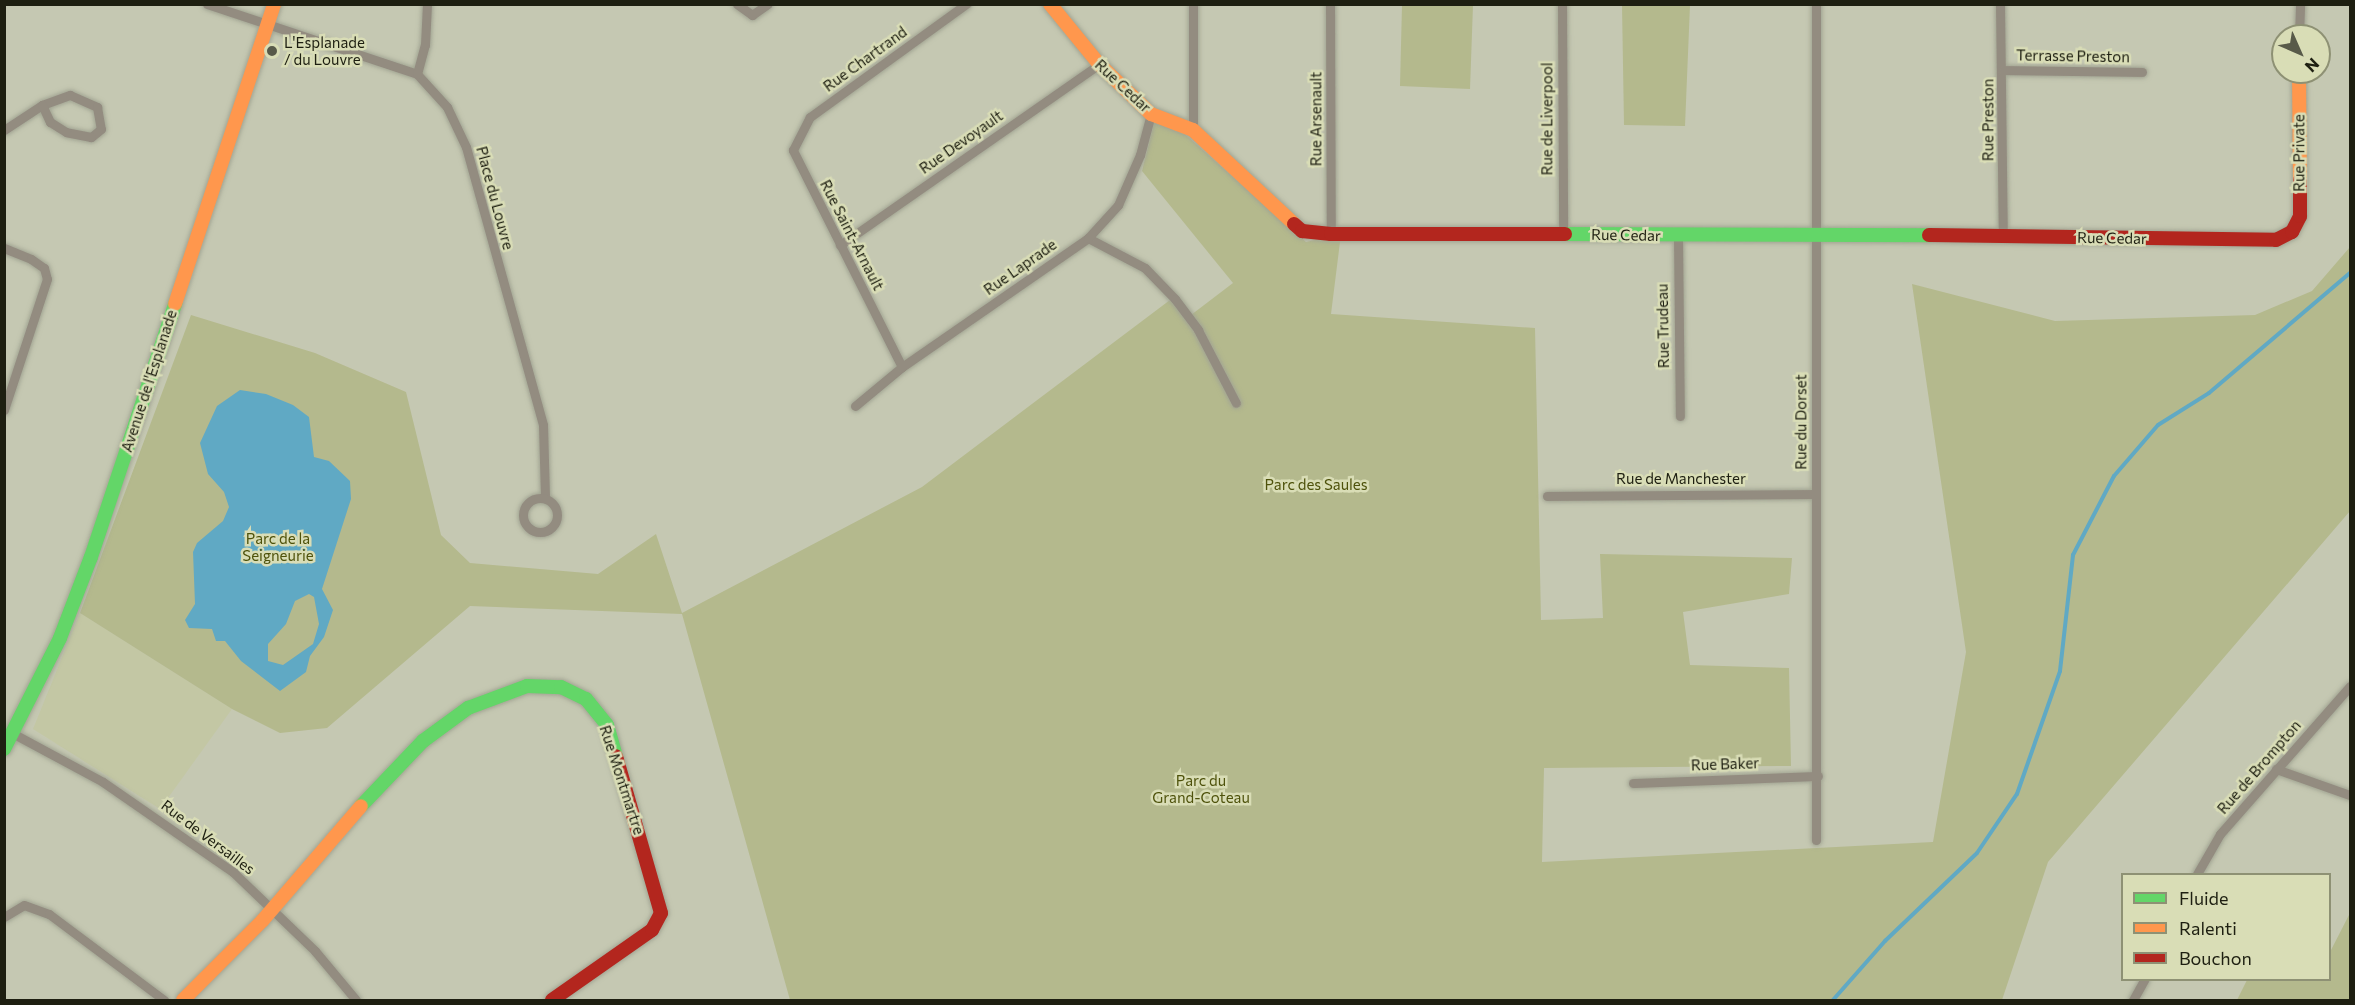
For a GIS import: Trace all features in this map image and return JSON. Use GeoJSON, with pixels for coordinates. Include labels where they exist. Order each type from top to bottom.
{"type":"FeatureCollection","features":[{"type":"Feature","properties":{"kind":"street","name":"Place du Louvre"},"geometry":{"type":"LineString","coordinates":[[207,4],[417,74],[447,107],[466,147],[543,425],[544,497]]}},
{"type":"Feature","properties":{"kind":"street","name":"Avenue de l'Esplanade"},"geometry":{"type":"LineString","coordinates":[[4,750],[60,638],[90,557],[274,4]]}},
{"type":"Feature","properties":{"kind":"street"},"geometry":{"type":"LineString","coordinates":[[417,74],[425,45],[427,4]]}},
{"type":"Feature","properties":{"kind":"street"},"geometry":{"type":"LineString","coordinates":[[737,4],[752,15],[763,11],[768,4]]}},
{"type":"Feature","properties":{"kind":"street","name":"Rue Chartrand"},"geometry":{"type":"LineString","coordinates":[[810,117],[966,4]]}},
{"type":"Feature","properties":{"kind":"street","name":"Rue Cedar"},"geometry":{"type":"LineString","coordinates":[[1050,4],[1099,64],[1151,114],[1193,129],[1302,231],[1331,234],[1563,233],[1678,236],[2002,236],[2276,240],[2292,232]]}},
{"type":"Feature","properties":{"kind":"street"},"geometry":{"type":"LineString","coordinates":[[1193,4],[1193,129]]}},
{"type":"Feature","properties":{"kind":"street","name":"Rue Arsenault"},"geometry":{"type":"LineString","coordinates":[[1330,4],[1331,234]]}},
{"type":"Feature","properties":{"kind":"street","name":"Rue de Liverpool"},"geometry":{"type":"LineString","coordinates":[[1562,4],[1563,233]]}},
{"type":"Feature","properties":{"kind":"street","name":"Rue du Dorset"},"geometry":{"type":"LineString","coordinates":[[1816,4],[1818,776],[1816,840]]}},
{"type":"Feature","properties":{"kind":"street","name":"Rue Preston"},"geometry":{"type":"LineString","coordinates":[[2000,4],[2003,70],[2002,236]]}},
{"type":"Feature","properties":{"kind":"street"},"geometry":{"type":"LineString","coordinates":[[2299,24],[2300,4]]}},
{"type":"Feature","properties":{"kind":"street","name":"Rue Devoyault"},"geometry":{"type":"LineString","coordinates":[[840,245],[1099,64]]}},
{"type":"Feature","properties":{"kind":"street","name":"Terrasse Preston"},"geometry":{"type":"LineString","coordinates":[[2003,70],[2142,72]]}},
{"type":"Feature","properties":{"kind":"street","name":"Rue Private"},"geometry":{"type":"LineString","coordinates":[[2292,232],[2300,216],[2299,84]]}},
{"type":"Feature","properties":{"kind":"street"},"geometry":{"type":"LineString","coordinates":[[4,130],[42,105],[70,95],[97,107],[101,129],[91,137],[66,132],[50,122],[42,105]]}},
{"type":"Feature","properties":{"kind":"street","name":"Rue Laprade"},"geometry":{"type":"LineString","coordinates":[[855,406],[903,367],[1088,238],[1118,205],[1140,154],[1151,114]]}},
{"type":"Feature","properties":{"kind":"street","name":"Rue Saint-Arnault"},"geometry":{"type":"LineString","coordinates":[[810,117],[793,150],[903,367]]}},
{"type":"Feature","properties":{"kind":"street","name":"Rue Trudeau"},"geometry":{"type":"LineString","coordinates":[[1678,236],[1680,416]]}},
{"type":"Feature","properties":{"kind":"street"},"geometry":{"type":"LineString","coordinates":[[1088,238],[1145,268],[1175,299],[1198,330],[1236,403]]}},
{"type":"Feature","properties":{"kind":"street"},"geometry":{"type":"LineString","coordinates":[[4,248],[31,259],[44,268],[47,279],[4,411]]}},
{"type":"Feature","properties":{"kind":"street","name":"Rue de Manchester"},"geometry":{"type":"LineString","coordinates":[[1546,496],[1816,494]]}},
{"type":"Feature","properties":{"kind":"street","name":"Rue Montmartre"},"geometry":{"type":"LineString","coordinates":[[183,1000],[273,909],[388,775],[450,719],[504,692],[527,686],[561,687],[586,699],[607,725],[661,913],[652,930],[552,1000]]}},
{"type":"Feature","properties":{"kind":"street","name":"Rue de Brompton"},"geometry":{"type":"LineString","coordinates":[[2198,873],[2220,834],[2350,686]]}},
{"type":"Feature","properties":{"kind":"street","name":"Rue de Versailles"},"geometry":{"type":"LineString","coordinates":[[14,734],[154,814],[233,872],[273,909],[356,1000]]}},
{"type":"Feature","properties":{"kind":"street"},"geometry":{"type":"LineString","coordinates":[[2276,769],[2350,795]]}},
{"type":"Feature","properties":{"kind":"street","name":"Rue Baker"},"geometry":{"type":"LineString","coordinates":[[1632,783],[1818,776]]}},
{"type":"Feature","properties":{"kind":"street"},"geometry":{"type":"LineString","coordinates":[[4,917],[24,905],[49,914],[86,938],[164,1000]]}},
{"type":"Feature","properties":{"kind":"street"},"geometry":{"type":"LineString","coordinates":[[2133,1000],[2143,981]]}},
{"type":"Feature","properties":{"kind":"shaded area"},"geometry":{"type":"Polygon","coordinates":[[[80,613],[232,709],[160,809],[33,729],[80,613]]]}},
{"type":"Feature","properties":{"kind":"green space"},"geometry":{"type":"Polygon","coordinates":[[[1402,5],[1473,5],[1470,89],[1400,86],[1402,5]]]}},
{"type":"Feature","properties":{"kind":"green space"},"geometry":{"type":"Polygon","coordinates":[[[1622,5],[1690,5],[1685,126],[1624,125],[1622,5]]]}},
{"type":"Feature","properties":{"kind":"green space"},"geometry":{"type":"Polygon","coordinates":[[[1156,115],[1187,136],[1306,242],[1341,234],[1331,314],[1535,328],[1541,620],[1603,618],[1600,554],[1792,558],[1789,594],[1683,612],[1690,665],[1789,668],[1791,766],[1544,768],[1542,862],[1933,842],[1966,652],[1912,284],[2055,321],[2255,315],[2312,291],[2350,247],[2350,511],[2048,862],[2002,1000],[790,1000],[682,614],[470,606],[327,728],[280,733],[232,709],[80,613],[191,315],[315,353],[406,392],[441,535],[470,563],[598,574],[656,534],[682,613],[922,487],[1170,300],[1191,315],[1233,283],[1142,171],[1156,115]]]}},
{"type":"Feature","properties":{"kind":"green space"},"geometry":{"type":"Polygon","coordinates":[[[2350,913],[2350,1000],[2237,1000],[2246,981],[2331,981],[2331,950],[2350,913]]]}},
{"type":"Feature","properties":{"kind":"water"},"geometry":{"type":"Polygon","coordinates":[[[240,390],[266,394],[293,405],[309,417],[314,457],[329,461],[350,481],[351,499],[322,589],[333,610],[324,637],[310,656],[306,672],[280,691],[241,661],[225,641],[216,641],[212,629],[189,628],[185,620],[195,604],[193,552],[197,543],[223,521],[229,507],[224,492],[208,474],[200,443],[217,406],[240,390]],[[309,594],[295,601],[286,624],[268,644],[268,661],[283,665],[313,644],[319,624],[314,597],[309,594]]]}},
{"type":"Feature","properties":{"kind":"waterway"},"geometry":{"type":"LineString","coordinates":[[1833,1000],[1885,941],[1977,853],[2017,794],[2060,671],[2073,555],[2114,476],[2158,425],[2209,393],[2350,273]]}},
{"type":"Feature","properties":{"kind":"traffic: fast"},"geometry":{"type":"LineString","coordinates":[[1565,234],[1929,235]]}},
{"type":"Feature","properties":{"kind":"traffic: fast"},"geometry":{"type":"LineString","coordinates":[[4,749],[60,638],[91,557],[175,304]]}},
{"type":"Feature","properties":{"kind":"traffic: fast"},"geometry":{"type":"LineString","coordinates":[[361,806],[423,741],[468,708],[527,686],[561,687],[586,699],[607,725],[616,756]]}},
{"type":"Feature","properties":{"kind":"traffic: slow"},"geometry":{"type":"LineString","coordinates":[[175,304],[274,4]]}},
{"type":"Feature","properties":{"kind":"traffic: slow"},"geometry":{"type":"LineString","coordinates":[[1050,4],[1099,64],[1151,114],[1193,130],[1294,224]]}},
{"type":"Feature","properties":{"kind":"traffic: slow"},"geometry":{"type":"LineString","coordinates":[[2299,84],[2300,180]]}},
{"type":"Feature","properties":{"kind":"traffic: slow"},"geometry":{"type":"LineString","coordinates":[[183,1000],[263,920],[361,806]]}},
{"type":"Feature","properties":{"kind":"traffic: jam"},"geometry":{"type":"LineString","coordinates":[[1929,235],[2276,240],[2292,232],[2300,216],[2300,180]]}},
{"type":"Feature","properties":{"kind":"traffic: jam"},"geometry":{"type":"LineString","coordinates":[[1294,224],[1302,231],[1331,234],[1565,234]]}},
{"type":"Feature","properties":{"kind":"traffic: jam"},"geometry":{"type":"LineString","coordinates":[[552,1000],[652,930],[661,913],[616,756]]}},
{"type":"Feature","properties":{"kind":"place","name":"L'Esplanade / du Louvre"},"geometry":{"type":"Point","coordinates":[272,51]}},
{"type":"Feature","properties":{"kind":"park label","name":"Parc des Saules"},"geometry":{"type":"Point","coordinates":[1316,485]}},
{"type":"Feature","properties":{"kind":"park label","name":"Parc de la Seigneurie"},"geometry":{"type":"Point","coordinates":[278,546]}},
{"type":"Feature","properties":{"kind":"park label","name":"Parc du Grand-Coteau"},"geometry":{"type":"Point","coordinates":[1201,788]}}]}
